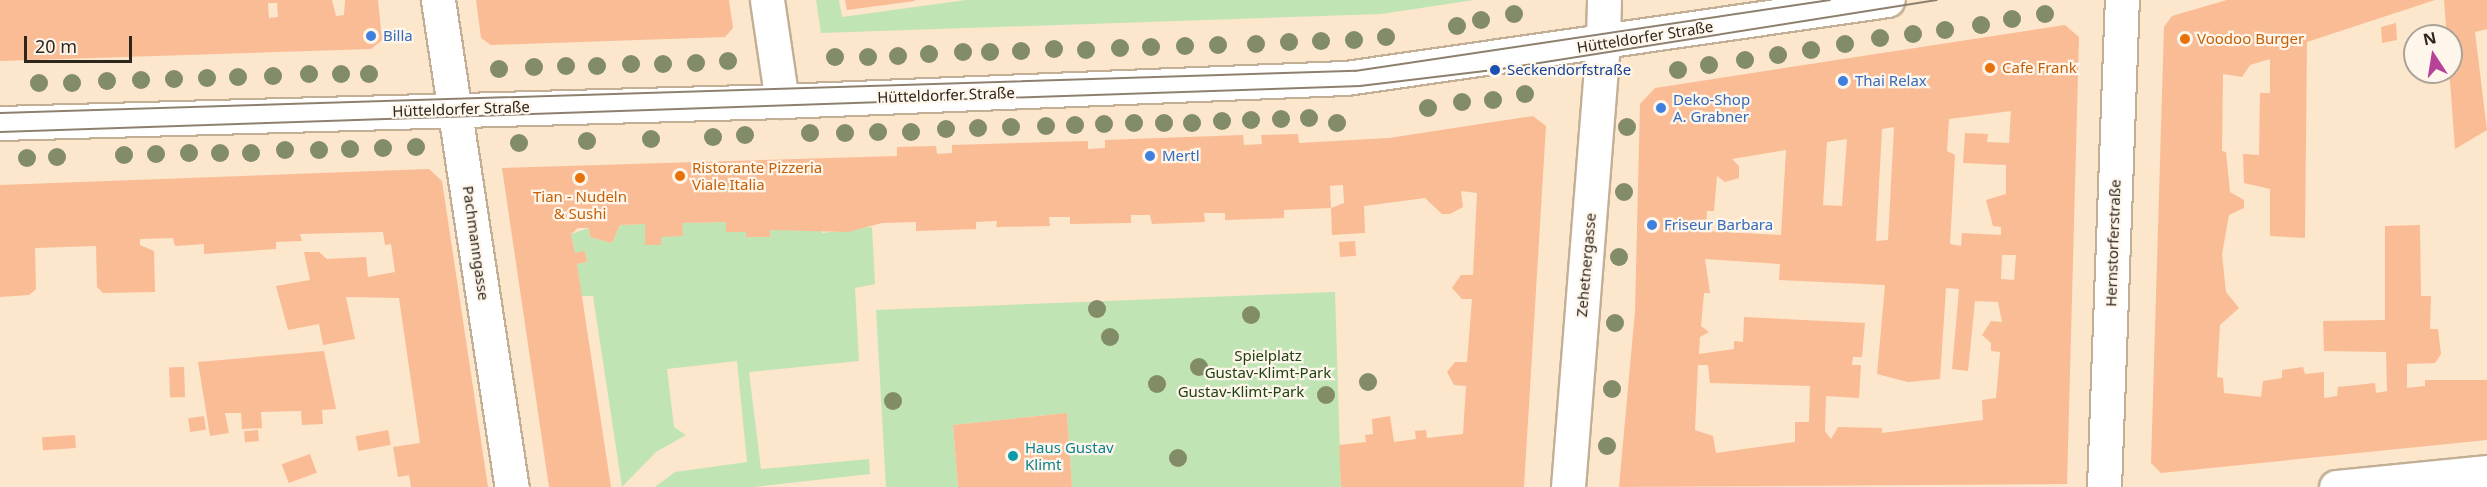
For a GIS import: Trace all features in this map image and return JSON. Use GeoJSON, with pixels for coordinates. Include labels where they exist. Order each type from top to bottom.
{"type":"FeatureCollection","features":[{"type":"Feature","properties":{"kind":"main road","name":"Pachmanngasse"},"geometry":{"type":"LineString","coordinates":[[438,0],[512,487]]}},
{"type":"Feature","properties":{"kind":"main road"},"geometry":{"type":"LineString","coordinates":[[767,0],[782,101]]}},
{"type":"Feature","properties":{"kind":"main road"},"geometry":{"type":"LineString","coordinates":[[1603,44],[1604,0]]}},
{"type":"Feature","properties":{"kind":"main road","name":"Hütteldorfer Straße"},"geometry":{"type":"LineString","coordinates":[[0,123],[782,101],[1346,78],[1603,44],[1887,0]]}},
{"type":"Feature","properties":{"kind":"main road","name":"Hernstorferstraße"},"geometry":{"type":"LineString","coordinates":[[2104,487],[2122,0]]}},
{"type":"Feature","properties":{"kind":"main road","name":"Zehetnergasse"},"geometry":{"type":"LineString","coordinates":[[1568,487],[1603,44]]}},
{"type":"Feature","properties":{"kind":"main road"},"geometry":{"type":"LineString","coordinates":[[2336,487],[2487,472]]}},
{"type":"Feature","properties":{"kind":"green space"},"geometry":{"type":"Polygon","coordinates":[[[816,0],[839,0],[842,17],[966,0],[1474,0],[1381,14],[821,33],[816,0]]]}},
{"type":"Feature","properties":{"kind":"green space"},"geometry":{"type":"Polygon","coordinates":[[[726,222],[726,232],[746,232],[746,237],[770,230],[822,229],[822,233],[872,227],[875,284],[855,288],[859,361],[749,372],[761,469],[869,459],[870,474],[754,487],[655,487],[675,472],[747,462],[737,361],[667,369],[674,427],[686,435],[656,452],[622,487],[593,296],[581,296],[577,264],[587,262],[585,252],[575,253],[571,234],[589,228],[590,237],[612,243],[620,225],[645,224],[661,245],[661,237],[682,223],[726,222]]]}},
{"type":"Feature","properties":{"kind":"green space","name":"Gustav-Klimt-Park"},"geometry":{"type":"Polygon","coordinates":[[[1335,292],[1341,487],[1072,487],[1067,413],[953,425],[958,487],[886,487],[876,310],[1335,292]]]}},
{"type":"Feature","properties":{"kind":"building"},"geometry":{"type":"Polygon","coordinates":[[[0,0],[332,0],[336,16],[344,15],[345,0],[378,0],[382,40],[371,49],[0,61],[0,0]],[[268,3],[269,18],[278,17],[277,3],[268,3]]]}},
{"type":"Feature","properties":{"kind":"building"},"geometry":{"type":"Polygon","coordinates":[[[476,0],[729,0],[733,28],[725,37],[491,45],[481,38],[476,0]]]}},
{"type":"Feature","properties":{"kind":"building"},"geometry":{"type":"Polygon","coordinates":[[[845,0],[915,0],[915,1],[847,10],[845,0]]]}},
{"type":"Feature","properties":{"kind":"building"},"geometry":{"type":"Polygon","coordinates":[[[2227,0],[2435,0],[2307,42],[2305,238],[2270,236],[2270,189],[2244,183],[2243,154],[2259,155],[2260,93],[2270,93],[2270,59],[2250,65],[2242,77],[2223,74],[2222,151],[2226,152],[2230,192],[2244,200],[2244,208],[2229,215],[2222,254],[2226,292],[2239,308],[2220,325],[2217,377],[2223,378],[2224,393],[2261,397],[2263,381],[2282,378],[2282,370],[2303,367],[2305,374],[2324,372],[2324,398],[2337,396],[2338,387],[2375,383],[2376,393],[2387,391],[2386,352],[2324,351],[2323,321],[2385,320],[2385,226],[2420,225],[2421,296],[2431,296],[2430,329],[2438,329],[2441,354],[2435,363],[2407,364],[2407,388],[2425,386],[2425,380],[2487,380],[2487,440],[2161,473],[2151,463],[2164,27],[2172,16],[2227,0]]]}},
{"type":"Feature","properties":{"kind":"building"},"geometry":{"type":"Polygon","coordinates":[[[2444,0],[2487,0],[2487,29],[2475,32],[2487,130],[2455,149],[2450,84],[2463,84],[2463,24],[2446,24],[2444,0]]]}},
{"type":"Feature","properties":{"kind":"building"},"geometry":{"type":"Polygon","coordinates":[[[2396,23],[2397,40],[2382,43],[2381,27],[2396,23]]]}},
{"type":"Feature","properties":{"kind":"building"},"geometry":{"type":"Polygon","coordinates":[[[2065,25],[2079,37],[2067,484],[1619,487],[1635,311],[1640,104],[1655,88],[2065,25]],[[2011,111],[1949,119],[1947,151],[1955,155],[1950,244],[1961,246],[1962,233],[2001,235],[2001,227],[1993,226],[1986,200],[2006,194],[2006,165],[1963,163],[1965,133],[1988,134],[1987,142],[2009,143],[2011,111]],[[1894,127],[1882,129],[1876,241],[1888,240],[1894,127]],[[1847,139],[1827,142],[1823,205],[1842,206],[1847,139]],[[1786,150],[1732,159],[1739,166],[1739,178],[1725,182],[1717,176],[1714,211],[1707,211],[1706,231],[1781,235],[1786,150]],[[2002,255],[2001,279],[2014,280],[2016,255],[2002,255]],[[1705,259],[1710,293],[1704,293],[1701,326],[1709,332],[1700,337],[1699,354],[1734,349],[1734,341],[1743,342],[1744,317],[1865,323],[1862,357],[1853,357],[1852,365],[1861,365],[1859,398],[1826,396],[1825,431],[1831,439],[1838,427],[1882,428],[1882,433],[1983,420],[1982,400],[1996,398],[2000,352],[1991,351],[1991,343],[1982,335],[1991,321],[2002,322],[1998,302],[1975,301],[1968,371],[1952,369],[1959,289],[1946,288],[1940,379],[1908,382],[1877,374],[1885,285],[1779,280],[1780,264],[1705,259]],[[1698,365],[1695,430],[1713,436],[1716,453],[1795,442],[1795,422],[1809,422],[1810,386],[1710,383],[1708,365],[1698,365]]]}},
{"type":"Feature","properties":{"kind":"building"},"geometry":{"type":"Polygon","coordinates":[[[1533,116],[1546,126],[1524,487],[1341,487],[1339,445],[1366,442],[1365,435],[1373,434],[1372,419],[1390,416],[1394,442],[1416,439],[1415,431],[1426,430],[1427,438],[1463,434],[1466,386],[1454,385],[1447,372],[1455,362],[1467,362],[1472,299],[1462,299],[1452,288],[1461,275],[1473,275],[1477,193],[1461,191],[1463,207],[1450,214],[1442,214],[1425,198],[1364,206],[1365,233],[1332,235],[1331,208],[1284,210],[1284,218],[1225,220],[1225,213],[1204,213],[1205,222],[1152,224],[1150,215],[1131,215],[1131,223],[1070,224],[1070,217],[1049,217],[1050,226],[996,227],[997,221],[976,222],[976,229],[916,231],[916,222],[882,223],[848,232],[770,230],[770,237],[746,237],[746,232],[726,232],[726,222],[682,223],[683,236],[661,237],[661,245],[645,245],[645,224],[620,225],[612,243],[590,237],[589,228],[578,228],[571,234],[575,253],[585,251],[587,262],[577,264],[611,487],[549,487],[502,168],[897,156],[897,147],[936,146],[937,154],[952,153],[952,145],[1088,141],[1088,149],[1105,148],[1105,140],[1243,135],[1244,145],[1262,144],[1261,135],[1298,134],[1299,143],[1389,138],[1533,116]],[[1343,185],[1330,186],[1331,208],[1344,203],[1343,185]]]}},
{"type":"Feature","properties":{"kind":"building"},"geometry":{"type":"Polygon","coordinates":[[[429,169],[442,181],[488,487],[411,487],[409,475],[398,477],[393,447],[420,443],[399,298],[346,297],[355,339],[323,345],[319,324],[288,330],[276,286],[310,280],[304,252],[319,252],[327,259],[366,257],[368,277],[395,272],[391,244],[385,245],[383,232],[300,234],[302,241],[276,242],[276,249],[204,254],[204,244],[175,246],[173,238],[140,239],[140,245],[154,251],[155,292],[103,293],[97,287],[96,246],[35,248],[36,289],[29,295],[0,297],[0,185],[429,169]]]}},
{"type":"Feature","properties":{"kind":"building"},"geometry":{"type":"Polygon","coordinates":[[[1355,241],[1356,256],[1340,257],[1339,242],[1355,241]]]}},
{"type":"Feature","properties":{"kind":"building"},"geometry":{"type":"Polygon","coordinates":[[[324,351],[336,409],[322,410],[323,424],[302,425],[301,411],[261,412],[262,428],[242,429],[241,413],[225,413],[229,433],[210,436],[198,362],[324,351]]]}},
{"type":"Feature","properties":{"kind":"building"},"geometry":{"type":"Polygon","coordinates":[[[184,367],[185,397],[170,398],[169,368],[184,367]]]}},
{"type":"Feature","properties":{"kind":"building","name":"Haus Gustav Klimt"},"geometry":{"type":"Polygon","coordinates":[[[1067,413],[1072,487],[958,487],[953,425],[1067,413]]]}},
{"type":"Feature","properties":{"kind":"building"},"geometry":{"type":"Polygon","coordinates":[[[204,416],[206,430],[190,432],[188,418],[204,416]]]}},
{"type":"Feature","properties":{"kind":"building"},"geometry":{"type":"Polygon","coordinates":[[[258,430],[259,441],[245,442],[244,431],[258,430]]]}},
{"type":"Feature","properties":{"kind":"building"},"geometry":{"type":"Polygon","coordinates":[[[388,430],[391,445],[358,451],[356,436],[388,430]]]}},
{"type":"Feature","properties":{"kind":"building"},"geometry":{"type":"Polygon","coordinates":[[[75,435],[76,448],[43,450],[42,437],[75,435]]]}},
{"type":"Feature","properties":{"kind":"building"},"geometry":{"type":"Polygon","coordinates":[[[310,454],[317,473],[289,483],[282,464],[310,454]]]}},
{"type":"Feature","properties":{"kind":"tram line"},"geometry":{"type":"LineString","coordinates":[[0,113],[1355,71],[1830,0]]}},
{"type":"Feature","properties":{"kind":"tram line"},"geometry":{"type":"LineString","coordinates":[[0,132],[1360,86],[1495,70],[1936,0]]}},
{"type":"Feature","properties":{"kind":"place","name":"Billa"},"geometry":{"type":"Point","coordinates":[371,36]}},
{"type":"Feature","properties":{"kind":"place","name":"Voodoo Burger"},"geometry":{"type":"Point","coordinates":[2185,39]}},
{"type":"Feature","properties":{"kind":"place","name":"Cafe Frank"},"geometry":{"type":"Point","coordinates":[1990,68]}},
{"type":"Feature","properties":{"kind":"place","name":"Seckendorfstraße"},"geometry":{"type":"Point","coordinates":[1495,70]}},
{"type":"Feature","properties":{"kind":"place","name":"Thai Relax"},"geometry":{"type":"Point","coordinates":[1843,81]}},
{"type":"Feature","properties":{"kind":"place","name":"Deko-Shop A. Grabner"},"geometry":{"type":"Point","coordinates":[1661,108]}},
{"type":"Feature","properties":{"kind":"place","name":"Mertl"},"geometry":{"type":"Point","coordinates":[1150,156]}},
{"type":"Feature","properties":{"kind":"place","name":"Ristorante Pizzeria Viale Italia"},"geometry":{"type":"Point","coordinates":[680,176]}},
{"type":"Feature","properties":{"kind":"place","name":"Tian - Nudeln & Sushi"},"geometry":{"type":"Point","coordinates":[580,178]}},
{"type":"Feature","properties":{"kind":"place","name":"Friseur Barbara"},"geometry":{"type":"Point","coordinates":[1652,225]}},
{"type":"Feature","properties":{"kind":"place","name":"Haus Gustav Klimt"},"geometry":{"type":"Point","coordinates":[1013,456]}},
{"type":"Feature","properties":{"kind":"park label","name":"Spielplatz Gustav-Klimt-Park"},"geometry":{"type":"Point","coordinates":[1268,364]}}]}
